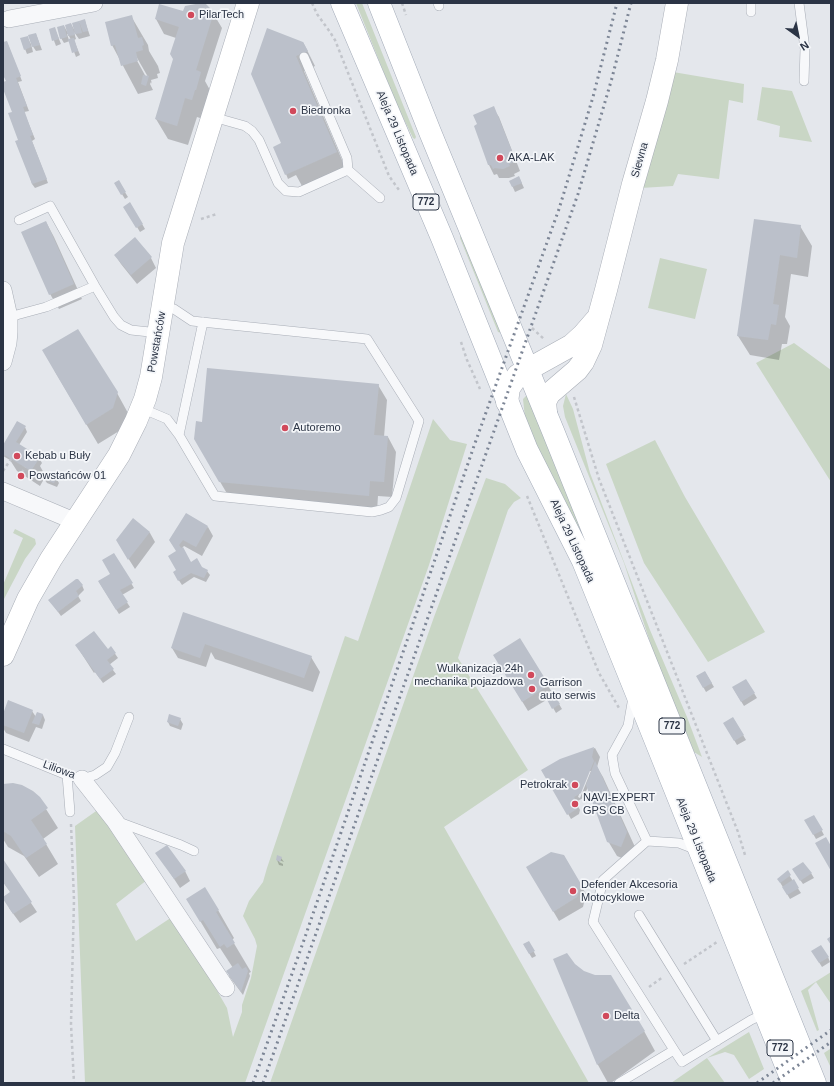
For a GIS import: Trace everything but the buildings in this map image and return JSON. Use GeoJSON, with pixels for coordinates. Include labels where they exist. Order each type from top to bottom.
{"type":"FeatureCollection","features":[{"type":"Feature","properties":{"kind":"main road","name":"Powstańców"},"geometry":{"type":"LineString","coordinates":[[3,655],[28,599],[50,559],[119,455],[141,408],[151,377],[173,243],[214,117],[248,3]]}},
{"type":"Feature","properties":{"kind":"main road","name":"Aleja 29 Listopada"},"geometry":{"type":"LineString","coordinates":[[342,3],[442,238],[492,363],[509,393],[527,450],[583,562],[794,1083]]}},
{"type":"Feature","properties":{"kind":"main road","name":"Aleja 29 Listopada"},"geometry":{"type":"LineString","coordinates":[[379,3],[527,369],[553,387],[546,412],[815,1083]]}},
{"type":"Feature","properties":{"kind":"main road","name":"Siewna"},"geometry":{"type":"LineString","coordinates":[[553,387],[577,370],[588,354],[633,184],[657,102],[667,60],[677,3]]}},
{"type":"Feature","properties":{"kind":"main road","name":"Siewna"},"geometry":{"type":"LineString","coordinates":[[509,393],[518,376],[527,369],[572,345],[583,335],[598,317]]}},
{"type":"Feature","properties":{"kind":"main road"},"geometry":{"type":"LineString","coordinates":[[509,393],[553,387]]}},
{"type":"Feature","properties":{"kind":"street"},"geometry":{"type":"LineString","coordinates":[[9,19],[94,3]]}},
{"type":"Feature","properties":{"kind":"street"},"geometry":{"type":"LineString","coordinates":[[3,290],[9,317],[8,343],[3,362]]}},
{"type":"Feature","properties":{"kind":"street"},"geometry":{"type":"LineString","coordinates":[[3,491],[74,521]]}},
{"type":"Feature","properties":{"kind":"street"},"geometry":{"type":"LineString","coordinates":[[74,777],[115,821],[226,988]]}},
{"type":"Feature","properties":{"kind":"lane"},"geometry":{"type":"LineString","coordinates":[[799,3],[806,50],[804,81]]}},
{"type":"Feature","properties":{"kind":"lane"},"geometry":{"type":"LineString","coordinates":[[304,56],[347,158],[348,170],[380,198]]}},
{"type":"Feature","properties":{"kind":"lane"},"geometry":{"type":"LineString","coordinates":[[214,117],[245,126],[252,131],[260,140],[278,183],[286,191],[299,192],[348,170]]}},
{"type":"Feature","properties":{"kind":"lane"},"geometry":{"type":"LineString","coordinates":[[19,220],[50,206],[95,286],[121,325],[131,330],[159,333]]}},
{"type":"Feature","properties":{"kind":"lane"},"geometry":{"type":"LineString","coordinates":[[9,317],[46,307],[95,286]]}},
{"type":"Feature","properties":{"kind":"lane"},"geometry":{"type":"LineString","coordinates":[[141,408],[167,419],[179,435],[215,496],[372,512],[389,506],[396,498],[419,421],[367,339],[192,321],[174,309],[163,308]]}},
{"type":"Feature","properties":{"kind":"lane"},"geometry":{"type":"LineString","coordinates":[[179,435],[203,322]]}},
{"type":"Feature","properties":{"kind":"lane"},"geometry":{"type":"LineString","coordinates":[[634,687],[628,726],[612,755],[615,773],[647,841]]}},
{"type":"Feature","properties":{"kind":"lane","name":"Liliowa"},"geometry":{"type":"LineString","coordinates":[[3,749],[74,777],[95,775],[107,767],[115,753],[129,717]]}},
{"type":"Feature","properties":{"kind":"lane"},"geometry":{"type":"LineString","coordinates":[[70,812],[74,777]]}},
{"type":"Feature","properties":{"kind":"lane"},"geometry":{"type":"LineString","coordinates":[[115,821],[194,851]]}},
{"type":"Feature","properties":{"kind":"lane"},"geometry":{"type":"LineString","coordinates":[[701,851],[679,843],[647,841],[603,880],[593,922],[682,1062],[751,1020],[766,1013]]}},
{"type":"Feature","properties":{"kind":"lane"},"geometry":{"type":"LineString","coordinates":[[639,915],[717,1041]]}},
{"type":"Feature","properties":{"kind":"lane"},"geometry":{"type":"LineString","coordinates":[[619,1083],[674,1050]]}},
{"type":"Feature","properties":{"kind":"path"},"geometry":{"type":"LineString","coordinates":[[312,3],[317,14],[335,40],[389,176],[401,192]]}},
{"type":"Feature","properties":{"kind":"path"},"geometry":{"type":"LineString","coordinates":[[199,220],[216,214]]}},
{"type":"Feature","properties":{"kind":"path"},"geometry":{"type":"LineString","coordinates":[[460,338],[467,360],[482,392]]}},
{"type":"Feature","properties":{"kind":"path"},"geometry":{"type":"LineString","coordinates":[[553,387],[572,391],[600,479],[738,832],[748,862]]}},
{"type":"Feature","properties":{"kind":"path"},"geometry":{"type":"LineString","coordinates":[[3,471],[11,459]]}},
{"type":"Feature","properties":{"kind":"path"},"geometry":{"type":"LineString","coordinates":[[18,478],[25,468]]}},
{"type":"Feature","properties":{"kind":"path"},"geometry":{"type":"LineString","coordinates":[[526,494],[599,673],[628,726]]}},
{"type":"Feature","properties":{"kind":"path"},"geometry":{"type":"LineString","coordinates":[[70,812],[74,900],[72,1024],[74,1083]]}},
{"type":"Feature","properties":{"kind":"green space"},"geometry":{"type":"Polygon","coordinates":[[[356,3],[362,3],[416,137],[415,139],[413,138],[396,103],[356,3]]]}},
{"type":"Feature","properties":{"kind":"green space"},"geometry":{"type":"Polygon","coordinates":[[[673,72],[744,84],[743,103],[729,100],[719,179],[678,174],[673,186],[641,188],[673,72]]]}},
{"type":"Feature","properties":{"kind":"green space"},"geometry":{"type":"Polygon","coordinates":[[[762,87],[792,91],[812,142],[779,137],[780,126],[757,120],[762,87]]]}},
{"type":"Feature","properties":{"kind":"green space"},"geometry":{"type":"Polygon","coordinates":[[[460,236],[462,237],[502,332],[501,333],[498,332],[460,236]]]}},
{"type":"Feature","properties":{"kind":"green space"},"geometry":{"type":"Polygon","coordinates":[[[660,258],[707,269],[695,319],[648,308],[660,258]]]}},
{"type":"Feature","properties":{"kind":"green space"},"geometry":{"type":"Polygon","coordinates":[[[794,343],[831,370],[831,482],[756,363],[794,343]]]}},
{"type":"Feature","properties":{"kind":"green space"},"geometry":{"type":"Polygon","coordinates":[[[566,394],[573,409],[590,473],[650,630],[687,717],[702,757],[694,752],[655,657],[624,563],[565,417],[563,406],[566,394]]]}},
{"type":"Feature","properties":{"kind":"green space"},"geometry":{"type":"Polygon","coordinates":[[[528,396],[588,544],[586,545],[539,455],[525,418],[523,399],[528,396]]]}},
{"type":"Feature","properties":{"kind":"green space"},"geometry":{"type":"Polygon","coordinates":[[[433,419],[450,440],[467,444],[429,565],[245,1083],[85,1083],[75,826],[99,809],[147,880],[116,904],[136,941],[172,917],[197,956],[227,1008],[233,1037],[242,1012],[242,1005],[251,978],[257,946],[243,916],[249,901],[263,882],[345,636],[358,641],[433,419]]]}},
{"type":"Feature","properties":{"kind":"green space"},"geometry":{"type":"Polygon","coordinates":[[[655,440],[685,497],[765,632],[708,662],[644,563],[606,464],[655,440]]]}},
{"type":"Feature","properties":{"kind":"green space"},"geometry":{"type":"Polygon","coordinates":[[[486,478],[505,484],[521,498],[514,502],[508,510],[458,658],[528,770],[444,827],[589,1083],[270,1083],[434,617],[486,478]]]}},
{"type":"Feature","properties":{"kind":"green space"},"geometry":{"type":"Polygon","coordinates":[[[15,529],[35,539],[36,544],[25,559],[4,599],[3,585],[23,538],[13,533],[15,529]]]}},
{"type":"Feature","properties":{"kind":"green space"},"geometry":{"type":"Polygon","coordinates":[[[831,972],[831,1004],[816,982],[808,990],[819,1030],[817,1031],[801,991],[831,972]]]}},
{"type":"Feature","properties":{"kind":"green space"},"geometry":{"type":"Polygon","coordinates":[[[749,1032],[764,1069],[749,1079],[734,1055],[725,1052],[707,1058],[749,1032]]]}},
{"type":"Feature","properties":{"kind":"green space"},"geometry":{"type":"Polygon","coordinates":[[[830,1049],[831,1051],[831,1068],[824,1053],[830,1049]]]}},
{"type":"Feature","properties":{"kind":"green space"},"geometry":{"type":"Polygon","coordinates":[[[707,1058],[725,1083],[671,1083],[707,1058]]]}},
{"type":"Feature","properties":{"kind":"railway"},"geometry":{"type":"LineString","coordinates":[[253,1083],[304,940],[474,446],[559,209],[593,97],[617,3]]}},
{"type":"Feature","properties":{"kind":"railway"},"geometry":{"type":"LineString","coordinates":[[263,1083],[578,194],[612,78],[631,3]]}},
{"type":"Feature","properties":{"kind":"railway"},"geometry":{"type":"LineString","coordinates":[[757,1083],[831,1030]]}},
{"type":"Feature","properties":{"kind":"railway"},"geometry":{"type":"LineString","coordinates":[[773,1083],[831,1042]]}},
{"type":"Feature","properties":{"kind":"place","name":"PilarTech"},"geometry":{"type":"Point","coordinates":[191,15]}},
{"type":"Feature","properties":{"kind":"place","name":"Biedronka"},"geometry":{"type":"Point","coordinates":[293,111]}},
{"type":"Feature","properties":{"kind":"place","name":"AKA-LAK"},"geometry":{"type":"Point","coordinates":[500,158]}},
{"type":"Feature","properties":{"kind":"place","name":"Autoremo"},"geometry":{"type":"Point","coordinates":[285,428]}},
{"type":"Feature","properties":{"kind":"place","name":"Kebab u Buły"},"geometry":{"type":"Point","coordinates":[17,456]}},
{"type":"Feature","properties":{"kind":"place","name":"Powstańców 01"},"geometry":{"type":"Point","coordinates":[21,476]}},
{"type":"Feature","properties":{"kind":"place","name":"Wulkanizacja 24h mechanika pojazdowa"},"geometry":{"type":"Point","coordinates":[531,675]}},
{"type":"Feature","properties":{"kind":"place","name":"Garrison auto serwis"},"geometry":{"type":"Point","coordinates":[532,689]}},
{"type":"Feature","properties":{"kind":"place","name":"Petrokrak"},"geometry":{"type":"Point","coordinates":[575,785]}},
{"type":"Feature","properties":{"kind":"place","name":"NAVI-EXPERT GPS CB"},"geometry":{"type":"Point","coordinates":[575,804]}},
{"type":"Feature","properties":{"kind":"place","name":"Defender Akcesoria Motocyklowe"},"geometry":{"type":"Point","coordinates":[573,891]}},
{"type":"Feature","properties":{"kind":"place","name":"Delta"},"geometry":{"type":"Point","coordinates":[606,1016]}}]}
